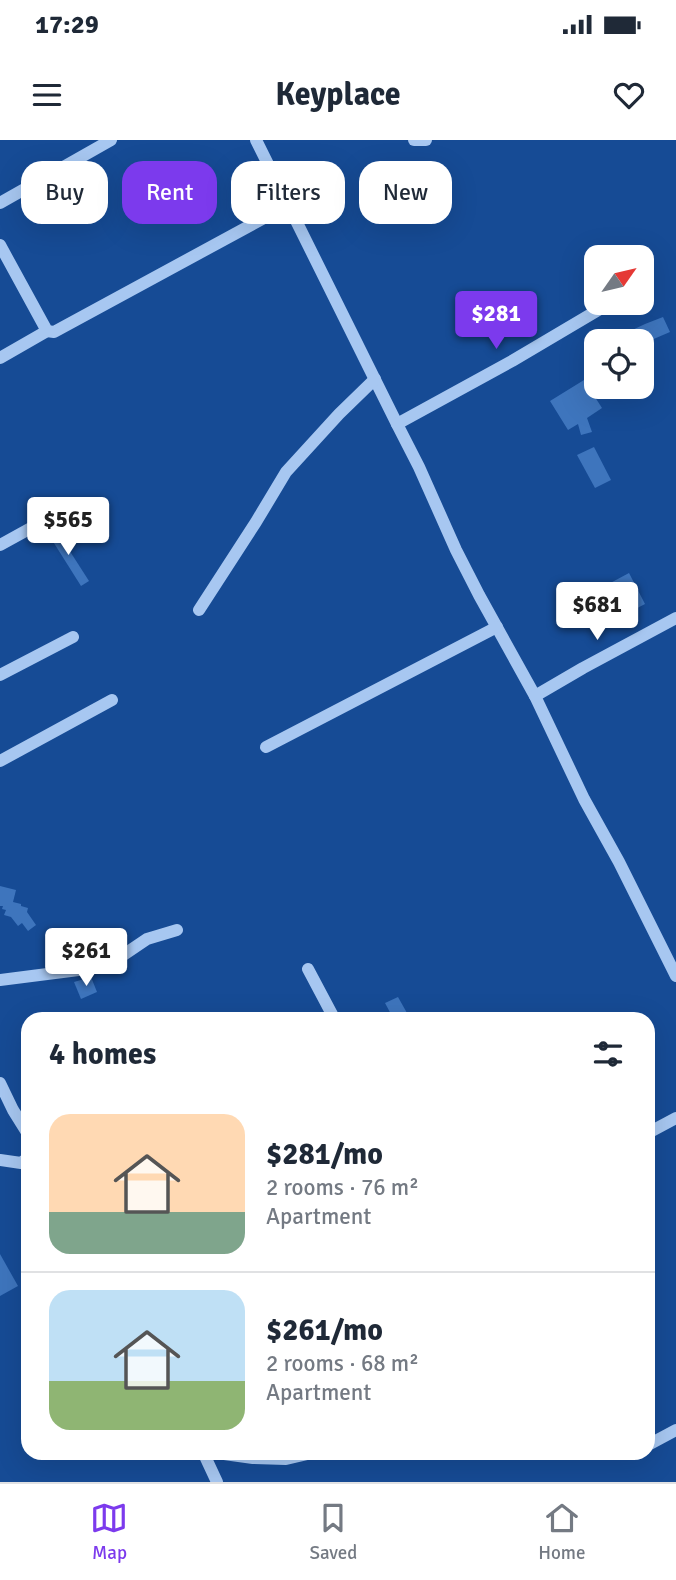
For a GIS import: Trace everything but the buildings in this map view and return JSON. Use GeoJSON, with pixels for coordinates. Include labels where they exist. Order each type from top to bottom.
{"type":"FeatureCollection","features":[{"type":"Feature","properties":{"kind":"street"},"geometry":{"type":"LineString","coordinates":[[0,203],[111,140]]}},
{"type":"Feature","properties":{"kind":"street"},"geometry":{"type":"LineString","coordinates":[[256,140],[266,161]]}},
{"type":"Feature","properties":{"kind":"street"},"geometry":{"type":"LineString","coordinates":[[414,140],[426,140]]}},
{"type":"Feature","properties":{"kind":"street"},"geometry":{"type":"LineString","coordinates":[[0,358],[47,331],[54,332],[253,224]]}},
{"type":"Feature","properties":{"kind":"street"},"geometry":{"type":"LineString","coordinates":[[297,224],[419,467],[456,550],[535,696],[584,799],[676,976]]}},
{"type":"Feature","properties":{"kind":"street"},"geometry":{"type":"LineString","coordinates":[[0,245],[47,331]]}},
{"type":"Feature","properties":{"kind":"street"},"geometry":{"type":"LineString","coordinates":[[397,424],[590,315]]}},
{"type":"Feature","properties":{"kind":"street"},"geometry":{"type":"LineString","coordinates":[[199,610],[286,472],[374,379]]}},
{"type":"Feature","properties":{"kind":"street"},"geometry":{"type":"LineString","coordinates":[[0,545],[40,523]]}},
{"type":"Feature","properties":{"kind":"street"},"geometry":{"type":"LineString","coordinates":[[535,696],[676,618]]}},
{"type":"Feature","properties":{"kind":"street"},"geometry":{"type":"LineString","coordinates":[[265,747],[497,626]]}},
{"type":"Feature","properties":{"kind":"street"},"geometry":{"type":"LineString","coordinates":[[0,675],[73,637]]}},
{"type":"Feature","properties":{"kind":"street"},"geometry":{"type":"LineString","coordinates":[[0,761],[113,699]]}},
{"type":"Feature","properties":{"kind":"street"},"geometry":{"type":"LineString","coordinates":[[0,980],[102,967],[147,939],[177,930]]}},
{"type":"Feature","properties":{"kind":"street"},"geometry":{"type":"LineString","coordinates":[[307,969],[331,1012]]}},
{"type":"Feature","properties":{"kind":"street"},"geometry":{"type":"LineString","coordinates":[[0,1083],[21,1122]]}},
{"type":"Feature","properties":{"kind":"street"},"geometry":{"type":"LineString","coordinates":[[655,1129],[676,1118]]}},
{"type":"Feature","properties":{"kind":"street"},"geometry":{"type":"LineString","coordinates":[[0,1160],[21,1163]]}},
{"type":"Feature","properties":{"kind":"street"},"geometry":{"type":"LineString","coordinates":[[655,1441],[676,1430]]}},
{"type":"Feature","properties":{"kind":"street"},"geometry":{"type":"LineString","coordinates":[[206,1460],[217,1482]]}}]}
